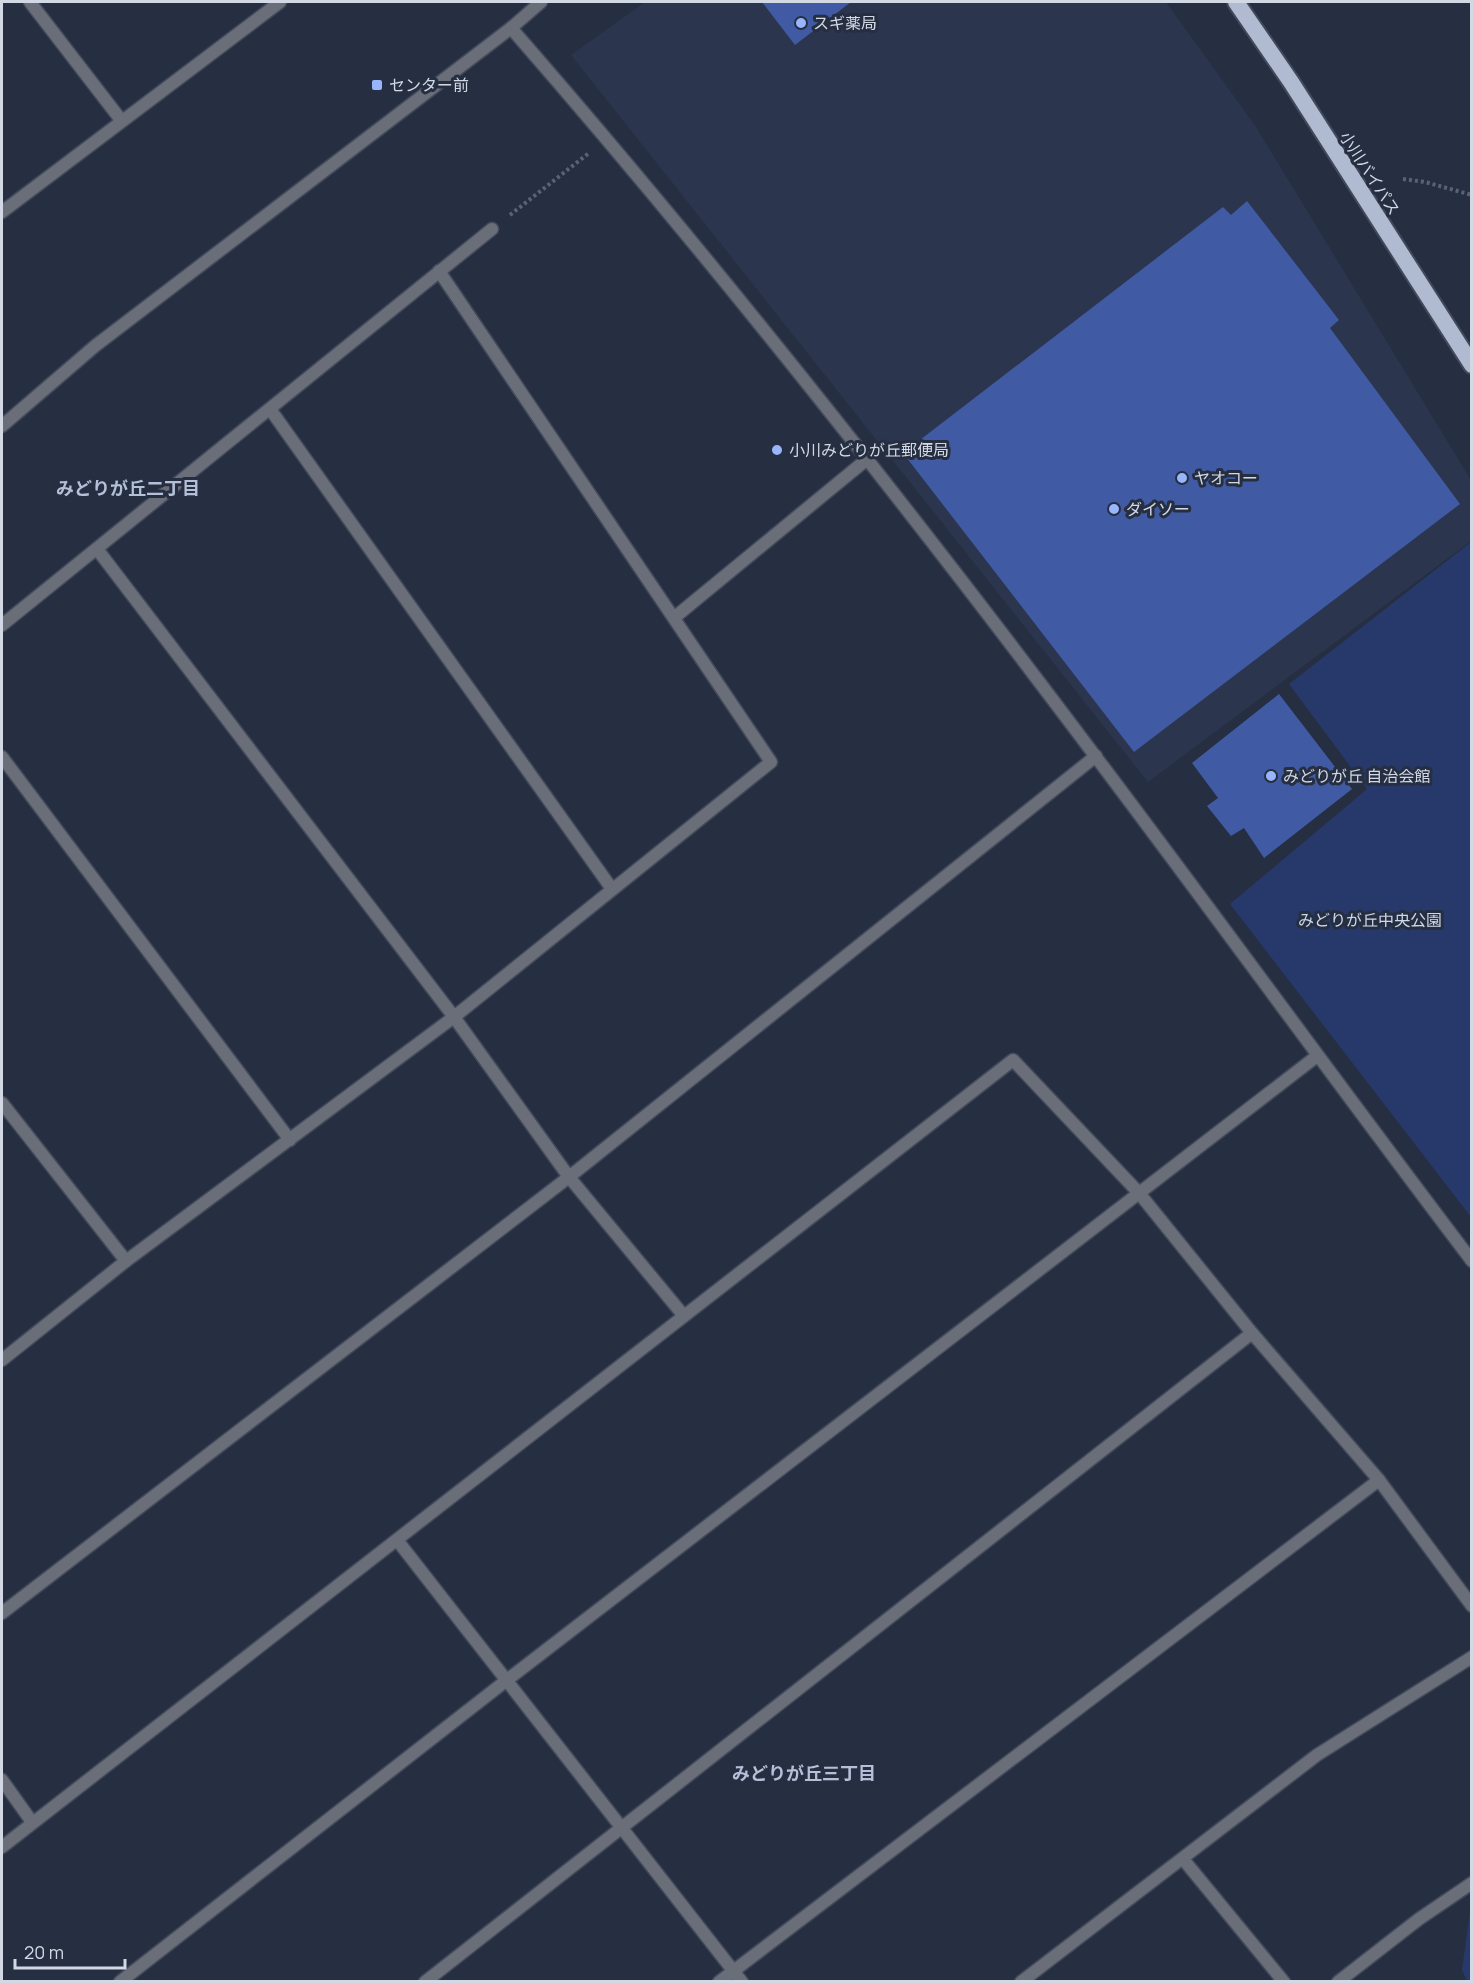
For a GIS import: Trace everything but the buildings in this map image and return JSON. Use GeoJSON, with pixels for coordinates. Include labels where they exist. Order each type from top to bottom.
{"type":"FeatureCollection","features":[{"type":"Feature","properties":{"kind":"highway","name":"小川バイパス"},"geometry":{"type":"LineString","coordinates":[[1236,2],[1291,82],[1472,365]]}},
{"type":"Feature","properties":{"kind":"street"},"geometry":{"type":"LineString","coordinates":[[30,2],[121,120]]}},
{"type":"Feature","properties":{"kind":"street"},"geometry":{"type":"LineString","coordinates":[[2,212],[280,2]]}},
{"type":"Feature","properties":{"kind":"street"},"geometry":{"type":"LineString","coordinates":[[2,426],[95,346],[511,28],[541,2]]}},
{"type":"Feature","properties":{"kind":"street"},"geometry":{"type":"LineString","coordinates":[[511,28],[607,139],[866,460],[1096,756],[1317,1056],[1472,1261]]}},
{"type":"Feature","properties":{"kind":"street"},"geometry":{"type":"LineString","coordinates":[[2,625],[492,229]]}},
{"type":"Feature","properties":{"kind":"street"},"geometry":{"type":"LineString","coordinates":[[2,1360],[126,1262],[454,1017],[771,762],[439,271]]}},
{"type":"Feature","properties":{"kind":"street"},"geometry":{"type":"LineString","coordinates":[[270,409],[612,889]]}},
{"type":"Feature","properties":{"kind":"street"},"geometry":{"type":"LineString","coordinates":[[675,617],[866,460]]}},
{"type":"Feature","properties":{"kind":"street"},"geometry":{"type":"LineString","coordinates":[[98,549],[454,1017],[569,1177],[684,1316]]}},
{"type":"Feature","properties":{"kind":"street"},"geometry":{"type":"LineString","coordinates":[[2,1613],[569,1177],[1096,756]]}},
{"type":"Feature","properties":{"kind":"street"},"geometry":{"type":"LineString","coordinates":[[2,758],[290,1140]]}},
{"type":"Feature","properties":{"kind":"street"},"geometry":{"type":"LineString","coordinates":[[120,1982],[507,1680],[1317,1056]]}},
{"type":"Feature","properties":{"kind":"street"},"geometry":{"type":"LineString","coordinates":[[2,1847],[1013,1060],[1139,1193],[1252,1333],[1379,1480],[1472,1606]]}},
{"type":"Feature","properties":{"kind":"street"},"geometry":{"type":"LineString","coordinates":[[2,1103],[126,1262]]}},
{"type":"Feature","properties":{"kind":"street"},"geometry":{"type":"LineString","coordinates":[[425,1982],[1252,1333]]}},
{"type":"Feature","properties":{"kind":"street"},"geometry":{"type":"LineString","coordinates":[[719,1982],[1379,1480]]}},
{"type":"Feature","properties":{"kind":"street"},"geometry":{"type":"LineString","coordinates":[[397,1540],[742,1982]]}},
{"type":"Feature","properties":{"kind":"street"},"geometry":{"type":"LineString","coordinates":[[1021,1982],[1317,1755],[1472,1657]]}},
{"type":"Feature","properties":{"kind":"street"},"geometry":{"type":"LineString","coordinates":[[2,1780],[32,1822]]}},
{"type":"Feature","properties":{"kind":"street"},"geometry":{"type":"LineString","coordinates":[[1183,1859],[1284,1982]]}},
{"type":"Feature","properties":{"kind":"street"},"geometry":{"type":"LineString","coordinates":[[1338,1982],[1419,1918],[1472,1883]]}},
{"type":"Feature","properties":{"kind":"path"},"geometry":{"type":"LineString","coordinates":[[492,229],[607,139]]}},
{"type":"Feature","properties":{"kind":"path"},"geometry":{"type":"LineString","coordinates":[[1403,179],[1425,182],[1472,195]]}},
{"type":"Feature","properties":{"kind":"shaded area"},"geometry":{"type":"Polygon","coordinates":[[[645,2],[1166,2],[1256,127],[1471,480],[1471,541],[1148,782],[571,55],[645,2]]]}},
{"type":"Feature","properties":{"kind":"green space","name":"みどりが丘中央公園"},"geometry":{"type":"Polygon","coordinates":[[[1471,542],[1471,1217],[1230,904],[1367,789],[1289,684],[1471,542]]]}},
{"type":"Feature","properties":{"kind":"green space"},"geometry":{"type":"Polygon","coordinates":[[[1471,1905],[1471,1981],[1467,1981],[1462,1970],[1471,1905]]]}},
{"type":"Feature","properties":{"kind":"place","name":"スギ薬局"},"geometry":{"type":"Point","coordinates":[801,23]}},
{"type":"Feature","properties":{"kind":"place","name":"センター前"},"geometry":{"type":"Point","coordinates":[377,85]}},
{"type":"Feature","properties":{"kind":"place","name":"小川みどりが丘郵便局"},"geometry":{"type":"Point","coordinates":[777,450]}},
{"type":"Feature","properties":{"kind":"place","name":"ヤオコー"},"geometry":{"type":"Point","coordinates":[1182,478]}},
{"type":"Feature","properties":{"kind":"place","name":"ダイソー"},"geometry":{"type":"Point","coordinates":[1114,509]}},
{"type":"Feature","properties":{"kind":"place","name":"みどりが丘 自治会館"},"geometry":{"type":"Point","coordinates":[1271,776]}},
{"type":"Feature","properties":{"kind":"district","name":"みどりが丘二丁目"},"geometry":{"type":"Point","coordinates":[128,489]}},
{"type":"Feature","properties":{"kind":"district","name":"みどりが丘三丁目"},"geometry":{"type":"Point","coordinates":[804,1774]}}]}
